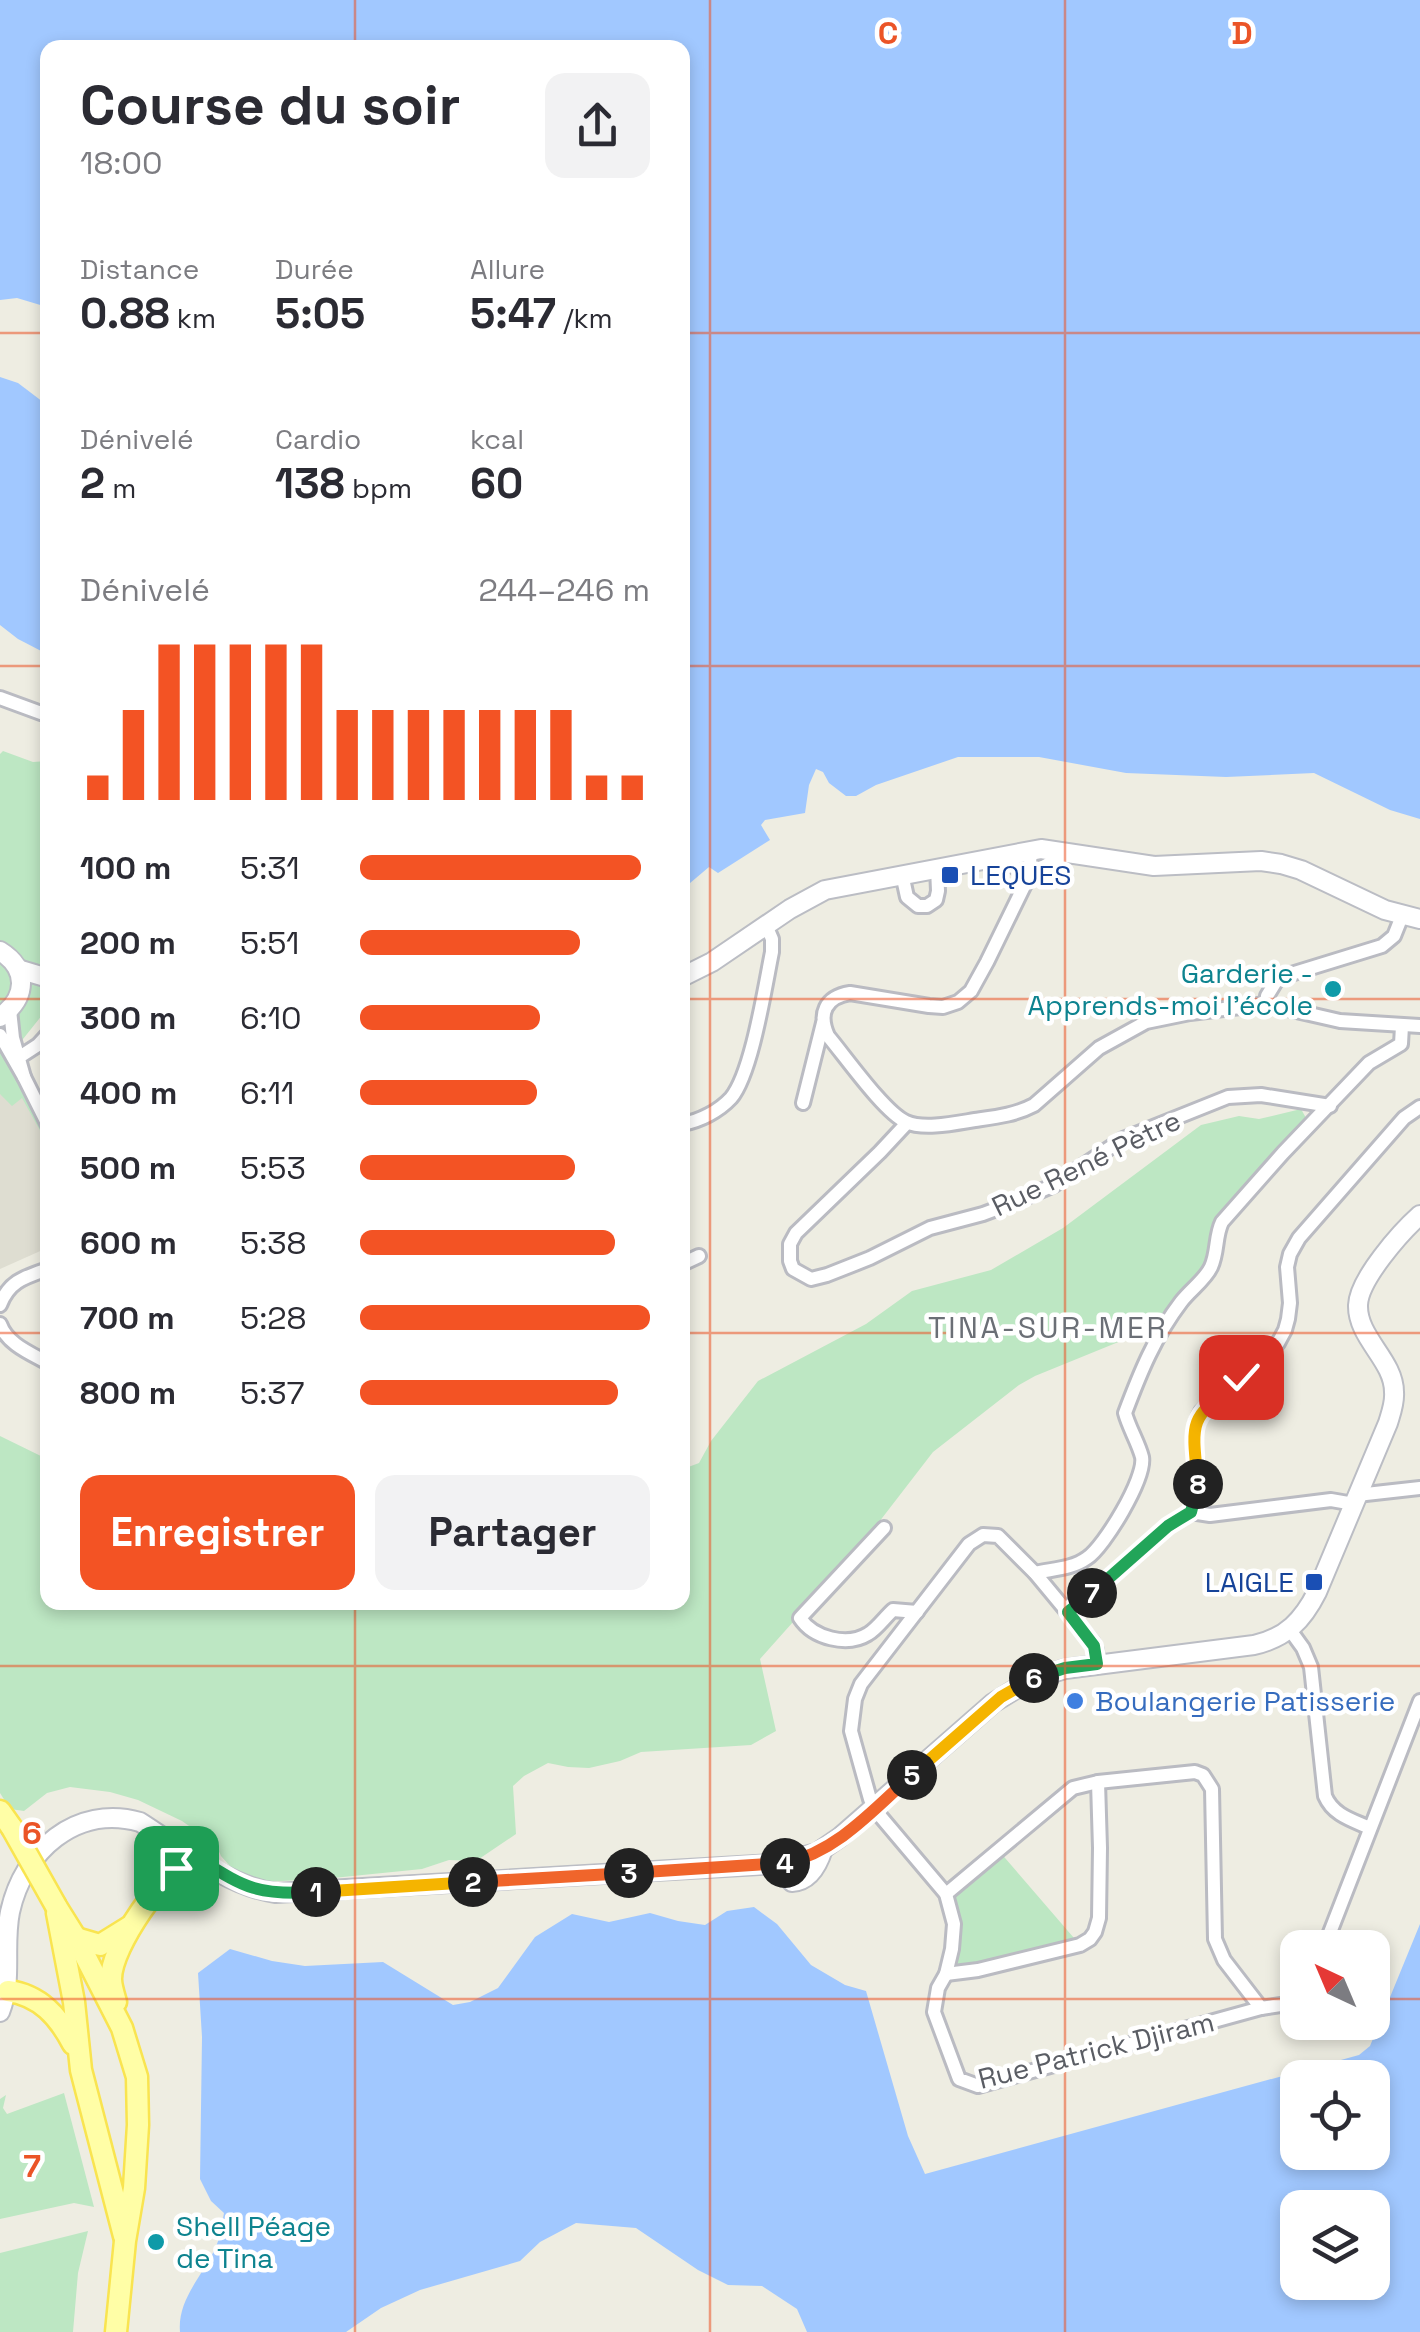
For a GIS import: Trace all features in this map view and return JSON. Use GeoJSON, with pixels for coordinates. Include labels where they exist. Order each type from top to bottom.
{"type":"FeatureCollection","features":[{"type":"Feature","properties":{"kind":"main road"},"geometry":{"type":"LineString","coordinates":[[690,973],[817,892],[1040,849],[1154,866],[1281,864],[1411,918]]}},
{"type":"Feature","properties":{"kind":"main road"},"geometry":{"type":"LineString","coordinates":[[0,951],[14,962],[21,983],[10,1008]]}},
{"type":"Feature","properties":{"kind":"main road"},"geometry":{"type":"LineString","coordinates":[[18,970],[40,976]]}},
{"type":"Feature","properties":{"kind":"main road"},"geometry":{"type":"LineString","coordinates":[[10,1008],[40,991]]}},
{"type":"Feature","properties":{"kind":"main road"},"geometry":{"type":"LineString","coordinates":[[0,2012],[8,1992],[12,1902],[33,1861],[47,1844],[64,1831],[98,1817],[140,1822],[182,1856],[245,1886],[276,1894],[782,1863],[823,1850],[1007,1692],[1032,1679],[1097,1664],[1254,1644],[1290,1630],[1306,1613],[1317,1592],[1378,1448],[1394,1398],[1393,1380],[1360,1319],[1362,1289],[1391,1246],[1420,1215]]}},
{"type":"Feature","properties":{"kind":"main road"},"geometry":{"type":"LineString","coordinates":[[6,1820],[56,1906],[68,1939],[122,2028]]}},
{"type":"Feature","properties":{"kind":"main road"},"geometry":{"type":"LineString","coordinates":[[116,2332],[138,2126],[136,2077],[111,1980],[115,1956],[130,1926],[182,1856]]}},
{"type":"Feature","properties":{"kind":"main road"},"geometry":{"type":"LineString","coordinates":[[68,1939],[100,1945],[130,1926]]}},
{"type":"Feature","properties":{"kind":"main road"},"geometry":{"type":"LineString","coordinates":[[8,1992],[30,1996],[54,1988],[68,1939]]}},
{"type":"Feature","properties":{"kind":"main road"},"geometry":{"type":"LineString","coordinates":[[68,1939],[81,2070]]}},
{"type":"Feature","properties":{"kind":"main road"},"geometry":{"type":"LineString","coordinates":[[30,1996],[60,2021],[77,2051],[126,2241]]}},
{"type":"Feature","properties":{"kind":"street"},"geometry":{"type":"LineString","coordinates":[[0,698],[40,713]]}},
{"type":"Feature","properties":{"kind":"street"},"geometry":{"type":"LineString","coordinates":[[803,1103],[824,1013],[838,995],[850,993],[943,1007],[958,1002],[971,991],[1025,884],[1031,851]]}},
{"type":"Feature","properties":{"kind":"street"},"geometry":{"type":"LineString","coordinates":[[1025,884],[1041,868],[1068,853]]}},
{"type":"Feature","properties":{"kind":"street"},"geometry":{"type":"LineString","coordinates":[[994,858],[1015,866],[1025,884]]}},
{"type":"Feature","properties":{"kind":"street"},"geometry":{"type":"LineString","coordinates":[[902,874],[907,897],[918,906],[927,906],[936,900],[937,868]]}},
{"type":"Feature","properties":{"kind":"street"},"geometry":{"type":"LineString","coordinates":[[1266,1004],[1266,996],[1278,978],[1382,946],[1411,918]]}},
{"type":"Feature","properties":{"kind":"street"},"geometry":{"type":"LineString","coordinates":[[690,1122],[719,1108],[738,1086],[772,952],[771,934],[766,926]]}},
{"type":"Feature","properties":{"kind":"street"},"geometry":{"type":"LineString","coordinates":[[823,1023],[828,1036],[890,1109],[907,1122],[940,1126],[1012,1115],[1034,1105],[1098,1048],[1146,1022],[1190,1012],[1266,1004],[1340,1022],[1420,1026]]}},
{"type":"Feature","properties":{"kind":"street"},"geometry":{"type":"LineString","coordinates":[[10,1008],[24,1078]]}},
{"type":"Feature","properties":{"kind":"street"},"geometry":{"type":"LineString","coordinates":[[1034,1573],[1069,1567],[1099,1549],[1142,1470],[1126,1413],[1156,1337],[1213,1264],[1222,1222],[1369,1063],[1401,1044],[1402,1026]]}},
{"type":"Feature","properties":{"kind":"street"},"geometry":{"type":"LineString","coordinates":[[0,1035],[40,1109]]}},
{"type":"Feature","properties":{"kind":"street"},"geometry":{"type":"LineString","coordinates":[[18,1058],[40,1043]]}},
{"type":"Feature","properties":{"kind":"street","name":"Rue René Pètre"},"geometry":{"type":"LineString","coordinates":[[907,1122],[796,1233],[789,1253],[793,1269],[811,1278],[828,1275],[930,1228],[1015,1202],[1054,1185],[1123,1139],[1228,1098],[1262,1095],[1330,1106]]}},
{"type":"Feature","properties":{"kind":"street"},"geometry":{"type":"LineString","coordinates":[[1191,1512],[1198,1486],[1195,1423],[1201,1412],[1278,1343],[1290,1303],[1287,1268],[1299,1238],[1404,1118],[1420,1108]]}},
{"type":"Feature","properties":{"kind":"street"},"geometry":{"type":"LineString","coordinates":[[690,1260],[699,1256]]}},
{"type":"Feature","properties":{"kind":"street"},"geometry":{"type":"LineString","coordinates":[[2,1296],[14,1282],[40,1272]]}},
{"type":"Feature","properties":{"kind":"street"},"geometry":{"type":"LineString","coordinates":[[0,1324],[10,1340],[40,1358]]}},
{"type":"Feature","properties":{"kind":"street"},"geometry":{"type":"LineString","coordinates":[[1068,1612],[1168,1526],[1191,1512],[1210,1515],[1356,1500],[1420,1488]]}},
{"type":"Feature","properties":{"kind":"street"},"geometry":{"type":"LineString","coordinates":[[884,1528],[800,1618],[802,1624],[823,1636],[845,1641],[868,1635],[893,1610],[916,1612]]}},
{"type":"Feature","properties":{"kind":"street"},"geometry":{"type":"LineString","coordinates":[[1097,1664],[1094,1646],[1034,1573],[998,1536],[983,1535],[968,1544],[861,1684],[851,1731],[870,1800],[946,1894],[1073,1788],[1186,1771],[1203,1775],[1212,1789],[1215,1939],[1224,1960],[1261,2008]]}},
{"type":"Feature","properties":{"kind":"street"},"geometry":{"type":"LineString","coordinates":[[1290,1630],[1311,1667],[1325,1796],[1338,1814],[1370,1828]]}},
{"type":"Feature","properties":{"kind":"street"},"geometry":{"type":"LineString","coordinates":[[1331,1930],[1420,1701]]}},
{"type":"Feature","properties":{"kind":"street"},"geometry":{"type":"LineString","coordinates":[[946,1974],[978,1970],[1080,1944],[1096,1932],[1098,1782]]}},
{"type":"Feature","properties":{"kind":"street","name":"Rue Patrick Djiram"},"geometry":{"type":"LineString","coordinates":[[946,1894],[954,1924],[952,1949],[934,2000],[934,2012],[959,2078],[978,2086],[1280,2005]]}},
{"type":"Feature","properties":{"kind":"shaded area"},"geometry":{"type":"Polygon","coordinates":[[[0,1093],[22,1097],[40,1129],[40,1251],[0,1269],[0,1093]]]}},
{"type":"Feature","properties":{"kind":"green space"},"geometry":{"type":"Polygon","coordinates":[[[3,751],[40,762],[40,1018],[11,1054],[40,1112],[40,1130],[22,1098],[12,1106],[0,1094],[3,751]]]}},
{"type":"Feature","properties":{"kind":"green space"},"geometry":{"type":"Polygon","coordinates":[[[1301,1109],[1306,1118],[1212,1224],[1209,1252],[1202,1270],[1143,1332],[1019,1385],[933,1452],[859,1548],[760,1659],[776,1731],[751,1745],[641,1752],[589,1768],[548,1763],[513,1786],[516,1834],[476,1861],[449,1860],[422,1869],[323,1879],[260,1882],[236,1873],[216,1845],[182,1821],[138,1800],[110,1792],[70,1787],[47,1793],[24,1811],[10,1809],[0,1793],[0,1436],[40,1456],[40,1610],[690,1610],[690,1466],[699,1463],[711,1441],[758,1381],[866,1324],[912,1291],[991,1270],[1063,1228],[1201,1125],[1239,1116],[1259,1119],[1301,1109]]]}},
{"type":"Feature","properties":{"kind":"green space"},"geometry":{"type":"Polygon","coordinates":[[[999,1851],[1080,1945],[946,1974],[952,1949],[946,1894],[999,1851]]]}},
{"type":"Feature","properties":{"kind":"green space"},"geometry":{"type":"Polygon","coordinates":[[[64,2093],[94,2207],[74,2203],[0,2219],[0,2099],[6,2095],[3,2108],[7,2114],[64,2093]]]}},
{"type":"Feature","properties":{"kind":"green space"},"geometry":{"type":"Polygon","coordinates":[[[88,2231],[78,2273],[73,2332],[0,2332],[0,2253],[88,2231]]]}},
{"type":"Feature","properties":{"kind":"water"},"geometry":{"type":"Polygon","coordinates":[[[0,0],[1420,0],[1420,819],[1390,810],[1314,773],[1226,777],[1126,773],[1039,757],[958,757],[876,785],[856,796],[846,796],[816,769],[805,813],[765,820],[761,825],[770,840],[718,873],[709,867],[690,883],[690,40],[40,40],[40,305],[17,298],[0,300],[0,0]]]}},
{"type":"Feature","properties":{"kind":"water"},"geometry":{"type":"Polygon","coordinates":[[[0,377],[18,383],[40,400],[40,650],[0,625],[0,377]]]}},
{"type":"Feature","properties":{"kind":"water"},"geometry":{"type":"Polygon","coordinates":[[[754,1907],[777,1924],[811,1965],[845,1985],[866,1991],[908,2136],[925,2174],[1280,2077],[1280,2170],[1390,2170],[1390,2060],[1341,2060],[1359,2055],[1372,2040],[1390,2040],[1390,1997],[1420,1924],[1420,2332],[807,2332],[797,2309],[762,2286],[728,2285],[698,2270],[636,2228],[576,2223],[540,2242],[520,2261],[420,2290],[381,2308],[346,2332],[180,2332],[183,2308],[217,2244],[224,2213],[211,2201],[200,2179],[202,2037],[198,1973],[230,1949],[305,1966],[383,1962],[453,2005],[470,2002],[498,1988],[535,1937],[572,1914],[609,1922],[650,1913],[705,1925],[727,1911],[754,1907]]]}},
{"type":"Feature","properties":{"kind":"place","name":"LEQUES"},"geometry":{"type":"Point","coordinates":[950,875]}},
{"type":"Feature","properties":{"kind":"place","name":"Garderie - Apprends-moi l'école"},"geometry":{"type":"Point","coordinates":[1333,989]}},
{"type":"Feature","properties":{"kind":"place","name":"LAIGLE"},"geometry":{"type":"Point","coordinates":[1314,1582]}},
{"type":"Feature","properties":{"kind":"place","name":"Boulangerie Patisserie"},"geometry":{"type":"Point","coordinates":[1075,1701]}},
{"type":"Feature","properties":{"kind":"place","name":"Shell Péage de Tina"},"geometry":{"type":"Point","coordinates":[156,2242]}},
{"type":"Feature","properties":{"kind":"district","name":"TINA-SUR-MER"},"geometry":{"type":"Point","coordinates":[1048,1328]}},
{"type":"Feature","properties":{"kind":"route"},"geometry":{"type":"LineString","coordinates":[[176,1868],[191,1854],[245,1886],[276,1894],[776,1864],[817,1853],[1007,1692],[1050,1672],[1097,1664],[1094,1646],[1068,1612],[1168,1526],[1191,1512],[1198,1486],[1195,1423],[1201,1412],[1241,1377]]}}]}
